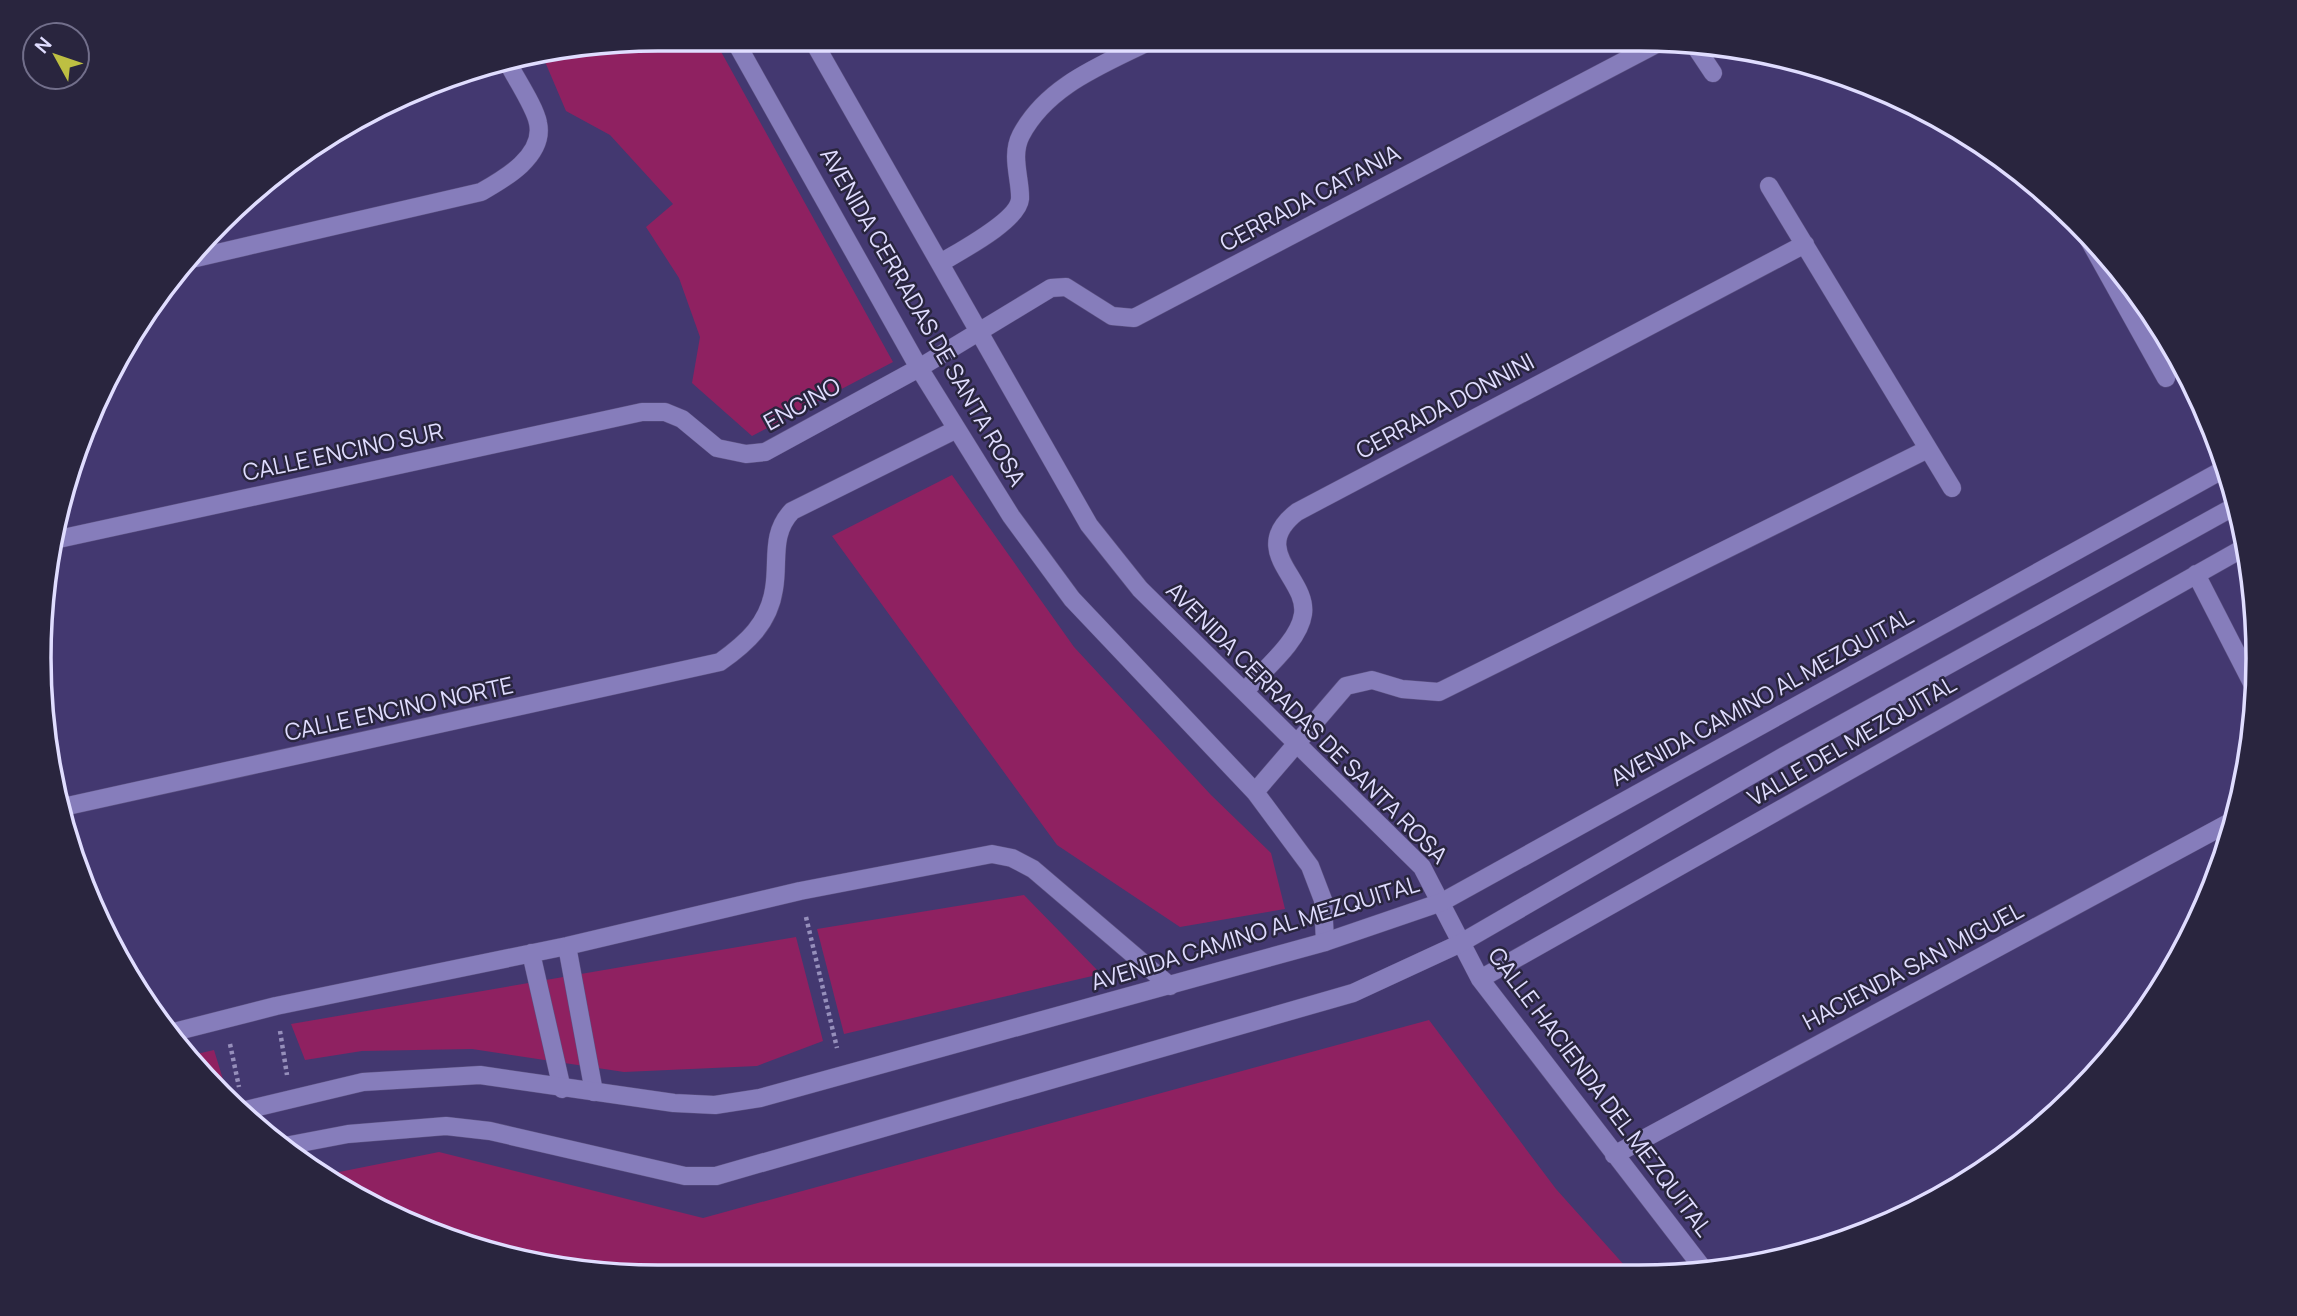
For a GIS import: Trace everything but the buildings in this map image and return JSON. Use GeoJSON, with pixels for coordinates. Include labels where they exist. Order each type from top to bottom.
{"type":"FeatureCollection","features":[{"type":"Feature","properties":{"kind":"street","name":"AVENIDA CERRADAS DE SANTA ROSA"},"geometry":{"type":"LineString","coordinates":[[741,51],[955,430],[1011,516],[1072,599],[1255,792],[1310,866],[1323,900],[1325,942]]}},
{"type":"Feature","properties":{"kind":"street","name":"AVENIDA CERRADAS DE SANTA ROSA"},"geometry":{"type":"LineString","coordinates":[[819,51],[942,262],[1089,525],[1140,589],[1422,867],[1442,902]]}},
{"type":"Feature","properties":{"kind":"street"},"geometry":{"type":"LineString","coordinates":[[942,262],[982,238],[1014,212],[1020,199],[1015,174],[1019,138],[1034,114],[1059,88],[1131,51]]}},
{"type":"Feature","properties":{"kind":"street","name":"CERRADA CATANIA"},"geometry":{"type":"LineString","coordinates":[[980,332],[1051,288],[1066,287],[1112,316],[1134,318],[1643,51]]}},
{"type":"Feature","properties":{"kind":"street"},"geometry":{"type":"LineString","coordinates":[[1700,54],[1713,73]]}},
{"type":"Feature","properties":{"kind":"street"},"geometry":{"type":"LineString","coordinates":[[203,256],[481,192],[509,176],[527,158],[537,139],[538,123],[511,69]]}},
{"type":"Feature","properties":{"kind":"street"},"geometry":{"type":"LineString","coordinates":[[1769,186],[1952,488]]}},
{"type":"Feature","properties":{"kind":"street","name":"CERRADA DONNINI"},"geometry":{"type":"LineString","coordinates":[[1245,691],[1300,626],[1304,610],[1301,598],[1278,549],[1280,530],[1297,512],[1805,244]]}},
{"type":"Feature","properties":{"kind":"street"},"geometry":{"type":"LineString","coordinates":[[2106,270],[2166,378]]}},
{"type":"Feature","properties":{"kind":"street","name":"ENCINO"},"geometry":{"type":"LineString","coordinates":[[642,412],[665,412],[682,419],[718,448],[746,454],[765,452],[980,332]]}},
{"type":"Feature","properties":{"kind":"street"},"geometry":{"type":"LineString","coordinates":[[2143,336],[2151,332]]}},
{"type":"Feature","properties":{"kind":"street","name":"CALLE ENCINO SUR"},"geometry":{"type":"LineString","coordinates":[[62,538],[642,412]]}},
{"type":"Feature","properties":{"kind":"street","name":"CALLE ENCINO NORTE"},"geometry":{"type":"LineString","coordinates":[[69,806],[720,662],[740,648],[757,631],[767,614],[774,589],[776,541],[783,521],[792,511],[955,430]]}},
{"type":"Feature","properties":{"kind":"street"},"geometry":{"type":"LineString","coordinates":[[1255,792],[1346,686],[1360,680],[1372,680],[1402,689],[1439,692],[1928,449]]}},
{"type":"Feature","properties":{"kind":"street","name":"AVENIDA CAMINO AL MEZQUITAL"},"geometry":{"type":"LineString","coordinates":[[243,1101],[291,1100],[363,1082],[480,1075],[632,1099],[715,1105],[760,1098],[844,1076],[1325,942],[1442,902],[2217,472]]}},
{"type":"Feature","properties":{"kind":"street"},"geometry":{"type":"LineString","coordinates":[[294,1144],[348,1135],[446,1126],[490,1132],[685,1176],[716,1176],[1353,993],[1459,944],[1772,763],[2228,510]]}},
{"type":"Feature","properties":{"kind":"street","name":"VALLE DEL MEZQUITAL"},"geometry":{"type":"LineString","coordinates":[[1480,979],[2237,552]]}},
{"type":"Feature","properties":{"kind":"street"},"geometry":{"type":"LineString","coordinates":[[2196,574],[2246,671]]}},
{"type":"Feature","properties":{"kind":"street","name":"HACIENDA SAN MIGUEL"},"geometry":{"type":"LineString","coordinates":[[1614,1154],[2222,826]]}},
{"type":"Feature","properties":{"kind":"street"},"geometry":{"type":"LineString","coordinates":[[178,1031],[276,1006],[567,946],[800,891],[992,854],[1012,858],[1033,869],[1170,986]]}},
{"type":"Feature","properties":{"kind":"street","name":"CALLE HACIENDA DEL MEZQUITAL"},"geometry":{"type":"LineString","coordinates":[[1442,902],[1459,944],[1480,979],[1698,1262]]}},
{"type":"Feature","properties":{"kind":"street"},"geometry":{"type":"LineString","coordinates":[[567,946],[594,1092]]}},
{"type":"Feature","properties":{"kind":"street"},"geometry":{"type":"LineString","coordinates":[[531,953],[562,1088]]}},
{"type":"Feature","properties":{"kind":"path"},"geometry":{"type":"LineString","coordinates":[[800,891],[844,1076]]}},
{"type":"Feature","properties":{"kind":"path"},"geometry":{"type":"LineString","coordinates":[[276,1006],[291,1100]]}},
{"type":"Feature","properties":{"kind":"path"},"geometry":{"type":"LineString","coordinates":[[226,1019],[243,1100]]}},
{"type":"Feature","properties":{"kind":"shaded area"},"geometry":{"type":"Polygon","coordinates":[[[721,51],[893,362],[752,436],[692,383],[700,337],[679,278],[646,227],[673,204],[610,135],[566,111],[545,61],[618,52],[721,51]]]}},
{"type":"Feature","properties":{"kind":"shaded area"},"geometry":{"type":"Polygon","coordinates":[[[952,475],[1074,647],[1211,795],[1271,853],[1285,909],[1180,927],[1057,845],[832,536],[952,475]]]}},
{"type":"Feature","properties":{"kind":"shaded area"},"geometry":{"type":"Polygon","coordinates":[[[1024,895],[1101,974],[844,1034],[817,929],[1024,895]]]}},
{"type":"Feature","properties":{"kind":"shaded area"},"geometry":{"type":"Polygon","coordinates":[[[796,937],[823,1041],[757,1066],[624,1072],[472,1049],[362,1051],[305,1060],[291,1024],[796,937]]]}},
{"type":"Feature","properties":{"kind":"shaded area"},"geometry":{"type":"Polygon","coordinates":[[[1429,1020],[1556,1189],[1624,1265],[618,1264],[540,1254],[463,1233],[389,1203],[336,1173],[439,1152],[703,1218],[1429,1020]]]}},
{"type":"Feature","properties":{"kind":"shaded area"},"geometry":{"type":"Polygon","coordinates":[[[214,1050],[224,1082],[201,1058],[198,1054],[214,1050]]]}}]}
